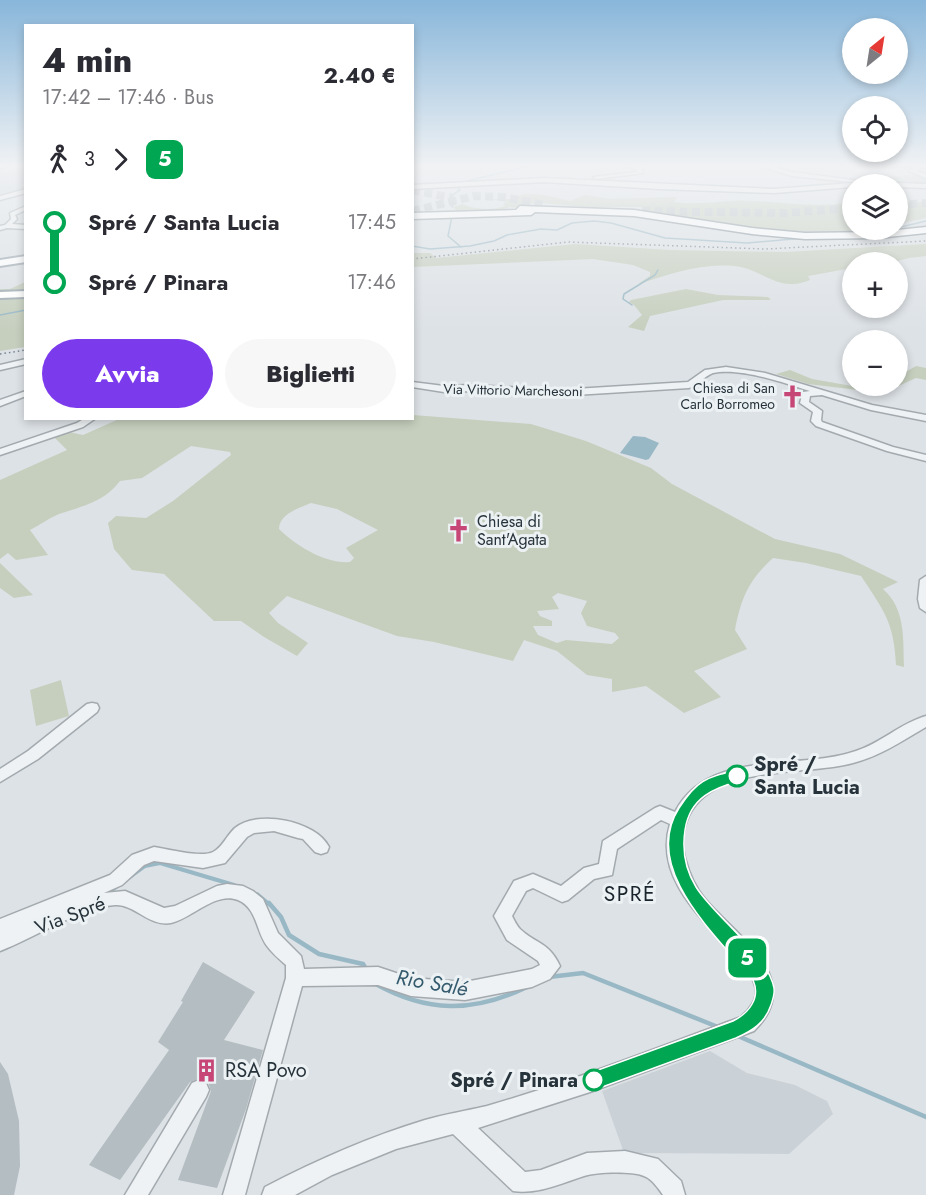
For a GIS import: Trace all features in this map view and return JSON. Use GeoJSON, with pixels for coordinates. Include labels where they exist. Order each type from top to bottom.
{"type":"FeatureCollection","features":[{"type":"Feature","properties":{"kind":"highway"},"geometry":{"type":"LineString","coordinates":[[679,220],[770,233],[834,236],[893,234],[926,230]]}},
{"type":"Feature","properties":{"kind":"main road"},"geometry":{"type":"LineString","coordinates":[[0,263],[24,259]]}},
{"type":"Feature","properties":{"kind":"main road"},"geometry":{"type":"LineString","coordinates":[[0,296],[24,294]]}},
{"type":"Feature","properties":{"kind":"street"},"geometry":{"type":"LineString","coordinates":[[7,226],[13,220]]}},
{"type":"Feature","properties":{"kind":"street"},"geometry":{"type":"LineString","coordinates":[[0,228],[24,226]]}},
{"type":"Feature","properties":{"kind":"street"},"geometry":{"type":"LineString","coordinates":[[0,368],[24,362]]}},
{"type":"Feature","properties":{"kind":"street","name":"Via Vittorio Marchesoni"},"geometry":{"type":"LineString","coordinates":[[414,384],[444,389],[471,388],[558,393],[689,385],[698,382],[706,373],[720,370],[773,378],[864,405],[926,418]]}},
{"type":"Feature","properties":{"kind":"street"},"geometry":{"type":"LineString","coordinates":[[0,403],[24,394]]}},
{"type":"Feature","properties":{"kind":"street"},"geometry":{"type":"LineString","coordinates":[[829,394],[806,394],[804,403],[819,411],[816,421],[819,424],[890,449],[926,458]]}},
{"type":"Feature","properties":{"kind":"street"},"geometry":{"type":"LineString","coordinates":[[0,452],[73,428],[88,420]]}},
{"type":"Feature","properties":{"kind":"street"},"geometry":{"type":"LineString","coordinates":[[926,580],[924,599],[926,608]]}},
{"type":"Feature","properties":{"kind":"street"},"geometry":{"type":"LineString","coordinates":[[0,776],[33,755],[92,708]]}},
{"type":"Feature","properties":{"kind":"street"},"geometry":{"type":"LineString","coordinates":[[273,1195],[325,1167],[363,1151],[428,1129],[458,1124],[590,1082],[747,1024],[760,1009],[765,987],[760,975],[745,955],[690,892],[680,869],[675,847],[679,821],[689,803],[701,783],[856,757],[926,721]]}},
{"type":"Feature","properties":{"kind":"street"},"geometry":{"type":"LineString","coordinates":[[234,1195],[295,978],[378,976],[411,987],[465,991],[532,978],[544,973],[550,966],[544,956],[513,934],[503,916],[520,886],[533,881],[547,886],[562,896],[590,873],[606,870],[609,846],[651,817],[660,812],[679,821]]}},
{"type":"Feature","properties":{"kind":"street"},"geometry":{"type":"LineString","coordinates":[[0,927],[116,880],[138,860],[154,854],[203,861],[219,858],[241,831],[253,827],[274,825],[298,831],[308,834],[321,847]]}},
{"type":"Feature","properties":{"kind":"street","name":"Via Spré"},"geometry":{"type":"LineString","coordinates":[[0,943],[69,912],[110,899],[125,898],[160,917],[174,914],[211,895],[229,890],[247,896],[260,907],[273,939],[295,962],[295,978]]}},
{"type":"Feature","properties":{"kind":"street"},"geometry":{"type":"LineString","coordinates":[[136,1195],[199,1090]]}},
{"type":"Feature","properties":{"kind":"street"},"geometry":{"type":"LineString","coordinates":[[458,1124],[521,1183],[541,1181],[587,1164],[625,1162],[651,1166],[673,1189],[674,1195]]}},
{"type":"Feature","properties":{"kind":"shaded area"},"geometry":{"type":"Polygon","coordinates":[[[710,1051],[747,1073],[795,1085],[827,1101],[833,1114],[789,1154],[624,1153],[602,1091],[710,1051]]]}},
{"type":"Feature","properties":{"kind":"green space"},"geometry":{"type":"Polygon","coordinates":[[[693,220],[842,220],[842,232],[761,230],[693,220]]]}},
{"type":"Feature","properties":{"kind":"green space"},"geometry":{"type":"Polygon","coordinates":[[[575,244],[671,250],[785,252],[926,244],[926,256],[908,258],[908,252],[842,252],[842,270],[808,276],[810,280],[792,284],[777,282],[742,267],[709,266],[685,270],[638,284],[650,276],[650,272],[633,265],[593,259],[414,267],[414,253],[430,253],[436,258],[575,244]]]}},
{"type":"Feature","properties":{"kind":"green space"},"geometry":{"type":"Polygon","coordinates":[[[24,282],[24,347],[0,351],[0,289],[10,289],[24,282]]]}},
{"type":"Feature","properties":{"kind":"green space"},"geometry":{"type":"Polygon","coordinates":[[[686,289],[718,295],[768,297],[771,300],[723,300],[650,316],[644,331],[628,327],[642,315],[629,302],[631,300],[686,289]]]}},
{"type":"Feature","properties":{"kind":"green space"},"geometry":{"type":"Polygon","coordinates":[[[916,366],[926,368],[926,380],[916,378],[908,382],[908,371],[916,366]]]}},
{"type":"Feature","properties":{"kind":"green space"},"geometry":{"type":"Polygon","coordinates":[[[790,370],[812,379],[842,384],[842,388],[808,384],[776,374],[790,370]]]}},
{"type":"Feature","properties":{"kind":"green space"},"geometry":{"type":"Polygon","coordinates":[[[414,415],[531,424],[586,441],[651,468],[672,484],[775,539],[840,554],[898,582],[883,589],[896,606],[902,625],[904,667],[896,665],[890,627],[861,576],[773,558],[752,582],[740,608],[735,630],[747,649],[694,671],[721,697],[684,713],[646,686],[612,692],[612,679],[587,675],[557,651],[524,640],[513,661],[434,642],[397,636],[287,596],[269,613],[278,623],[308,643],[297,656],[241,621],[214,621],[164,574],[132,570],[114,549],[108,523],[116,516],[146,518],[173,501],[231,455],[230,452],[191,446],[142,478],[120,481],[100,499],[55,516],[30,530],[48,555],[16,560],[8,553],[0,559],[0,480],[67,450],[54,437],[69,432],[83,435],[117,420],[414,420],[414,415]],[[311,503],[296,509],[282,519],[279,529],[312,553],[331,560],[350,562],[354,558],[346,548],[378,530],[337,509],[311,503]],[[558,593],[552,597],[559,609],[537,611],[540,616],[552,621],[552,626],[533,626],[538,635],[557,643],[566,640],[612,644],[619,638],[615,633],[587,626],[581,613],[587,601],[558,593]]]}},
{"type":"Feature","properties":{"kind":"green space"},"geometry":{"type":"Polygon","coordinates":[[[0,563],[33,595],[14,598],[0,588],[0,563]]]}},
{"type":"Feature","properties":{"kind":"green space"},"geometry":{"type":"Polygon","coordinates":[[[61,680],[69,716],[36,726],[30,690],[61,680]]]}},
{"type":"Feature","properties":{"kind":"water"},"geometry":{"type":"Polygon","coordinates":[[[633,436],[645,437],[659,443],[649,459],[620,453],[633,436]]]}},
{"type":"Feature","properties":{"kind":"building","name":"RSA Povo"},"geometry":{"type":"Polygon","coordinates":[[[203,962],[255,992],[224,1040],[263,1050],[246,1109],[217,1188],[178,1180],[211,1091],[208,1082],[200,1078],[190,1082],[120,1180],[89,1165],[169,1050],[158,1042],[183,1002],[181,1001],[203,962]]]}},
{"type":"Feature","properties":{"kind":"building"},"geometry":{"type":"Polygon","coordinates":[[[0,1062],[8,1074],[19,1121],[20,1166],[14,1195],[0,1195],[0,1062]]]}},
{"type":"Feature","properties":{"kind":"waterway"},"geometry":{"type":"LineString","coordinates":[[451,220],[448,236],[461,247]]}},
{"type":"Feature","properties":{"kind":"waterway"},"geometry":{"type":"LineString","coordinates":[[461,247],[494,241],[507,235],[541,229],[557,230],[572,223],[594,221],[611,223],[665,238],[747,243],[804,238]]}},
{"type":"Feature","properties":{"kind":"waterway"},"geometry":{"type":"LineString","coordinates":[[908,225],[926,221]]}},
{"type":"Feature","properties":{"kind":"waterway"},"geometry":{"type":"LineString","coordinates":[[414,246],[430,249],[461,247]]}},
{"type":"Feature","properties":{"kind":"waterway"},"geometry":{"type":"LineString","coordinates":[[632,305],[623,299],[624,294],[655,275],[658,270]]}},
{"type":"Feature","properties":{"kind":"waterway"},"geometry":{"type":"LineString","coordinates":[[0,315],[24,310]]}},
{"type":"Feature","properties":{"kind":"waterway","name":"Rio Salé"},"geometry":{"type":"LineString","coordinates":[[108,893],[145,866],[160,863],[234,885]]}},
{"type":"Feature","properties":{"kind":"waterway","name":"Rio Salé"},"geometry":{"type":"LineString","coordinates":[[257,894],[270,905]]}},
{"type":"Feature","properties":{"kind":"waterway","name":"Rio Salé"},"geometry":{"type":"LineString","coordinates":[[269,903],[281,917],[289,935],[319,954],[363,964],[366,969]]}},
{"type":"Feature","properties":{"kind":"waterway","name":"Rio Salé"},"geometry":{"type":"LineString","coordinates":[[549,977],[583,973],[718,1027]]}},
{"type":"Feature","properties":{"kind":"waterway","name":"Rio Salé"},"geometry":{"type":"LineString","coordinates":[[374,983],[413,1000],[450,1006],[488,1002],[527,987]]}},
{"type":"Feature","properties":{"kind":"waterway","name":"Rio Salé"},"geometry":{"type":"LineString","coordinates":[[738,1036],[926,1117]]}},
{"type":"Feature","properties":{"kind":"railway"},"geometry":{"type":"LineString","coordinates":[[414,259],[568,242],[765,249],[926,241]]}},
{"type":"Feature","properties":{"kind":"railway"},"geometry":{"type":"LineString","coordinates":[[0,354],[24,350]]}},
{"type":"Feature","properties":{"kind":"bus line","name":"5"},"geometry":{"type":"LineString","coordinates":[[594,1080],[736,1029],[747,1024],[760,1009],[765,987],[760,975],[690,892],[680,869],[675,847],[675,834],[682,813],[697,793],[713,782],[737,776]]}},
{"type":"Feature","properties":{"kind":"place","name":"Chiesa di San Carlo Borromeo"},"geometry":{"type":"Point","coordinates":[793,396]}},
{"type":"Feature","properties":{"kind":"place","name":"Chiesa di Sant'Agata"},"geometry":{"type":"Point","coordinates":[459,530]}},
{"type":"Feature","properties":{"kind":"place","name":"Spré / Santa Lucia"},"geometry":{"type":"Point","coordinates":[737,776]}},
{"type":"Feature","properties":{"kind":"place","name":"RSA Povo"},"geometry":{"type":"Point","coordinates":[207,1070]}},
{"type":"Feature","properties":{"kind":"place","name":"Spré / Pinara"},"geometry":{"type":"Point","coordinates":[594,1080]}},
{"type":"Feature","properties":{"kind":"district","name":"SPRÉ"},"geometry":{"type":"Point","coordinates":[630,894]}}]}
